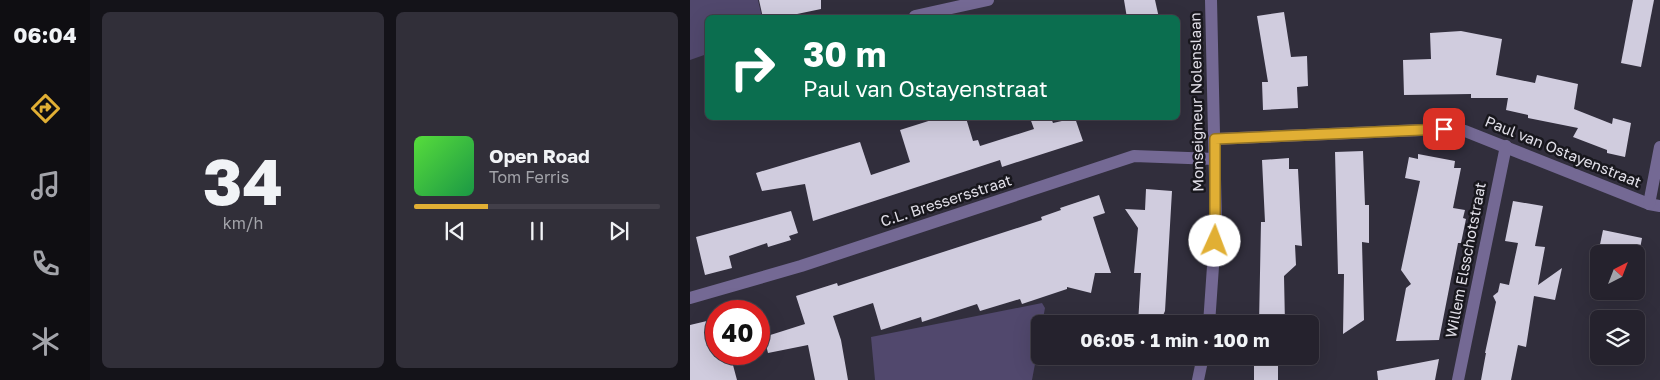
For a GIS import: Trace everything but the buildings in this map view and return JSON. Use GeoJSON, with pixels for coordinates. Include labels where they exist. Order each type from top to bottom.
{"type":"FeatureCollection","features":[{"type":"Feature","properties":{"kind":"street"},"geometry":{"type":"LineString","coordinates":[[920,15],[988,0]]}},
{"type":"Feature","properties":{"kind":"street","name":"Monseigneur Nolenslaan"},"geometry":{"type":"LineString","coordinates":[[1210,0],[1216,223],[1210,315]]}},
{"type":"Feature","properties":{"kind":"street","name":"Paul van Ostayenstraat"},"geometry":{"type":"LineString","coordinates":[[1215,139],[1444,129],[1465,131],[1654,205]]}},
{"type":"Feature","properties":{"kind":"street","name":"Willem Elsschotstraat"},"geometry":{"type":"LineString","coordinates":[[1458,380],[1506,146]]}},
{"type":"Feature","properties":{"kind":"street"},"geometry":{"type":"LineString","coordinates":[[1654,205],[1660,147]]}},
{"type":"Feature","properties":{"kind":"street","name":"C.L. Bressersstraat"},"geometry":{"type":"LineString","coordinates":[[690,298],[801,266],[1134,156],[1215,159]]}},
{"type":"Feature","properties":{"kind":"street"},"geometry":{"type":"LineString","coordinates":[[1198,380],[1201,365]]}},
{"type":"Feature","properties":{"kind":"shaded area"},"geometry":{"type":"Polygon","coordinates":[[[690,0],[758,0],[762,15],[705,15],[705,55],[690,60],[690,0]]]}},
{"type":"Feature","properties":{"kind":"shaded area"},"geometry":{"type":"Polygon","coordinates":[[[1042,303],[1045,308],[1044,315],[1031,315],[1031,365],[1035,365],[1032,380],[875,380],[871,337],[1042,303]]]}},
{"type":"Feature","properties":{"kind":"route"},"geometry":{"type":"LineString","coordinates":[[1215,241],[1215,139],[1444,129]]}}]}
